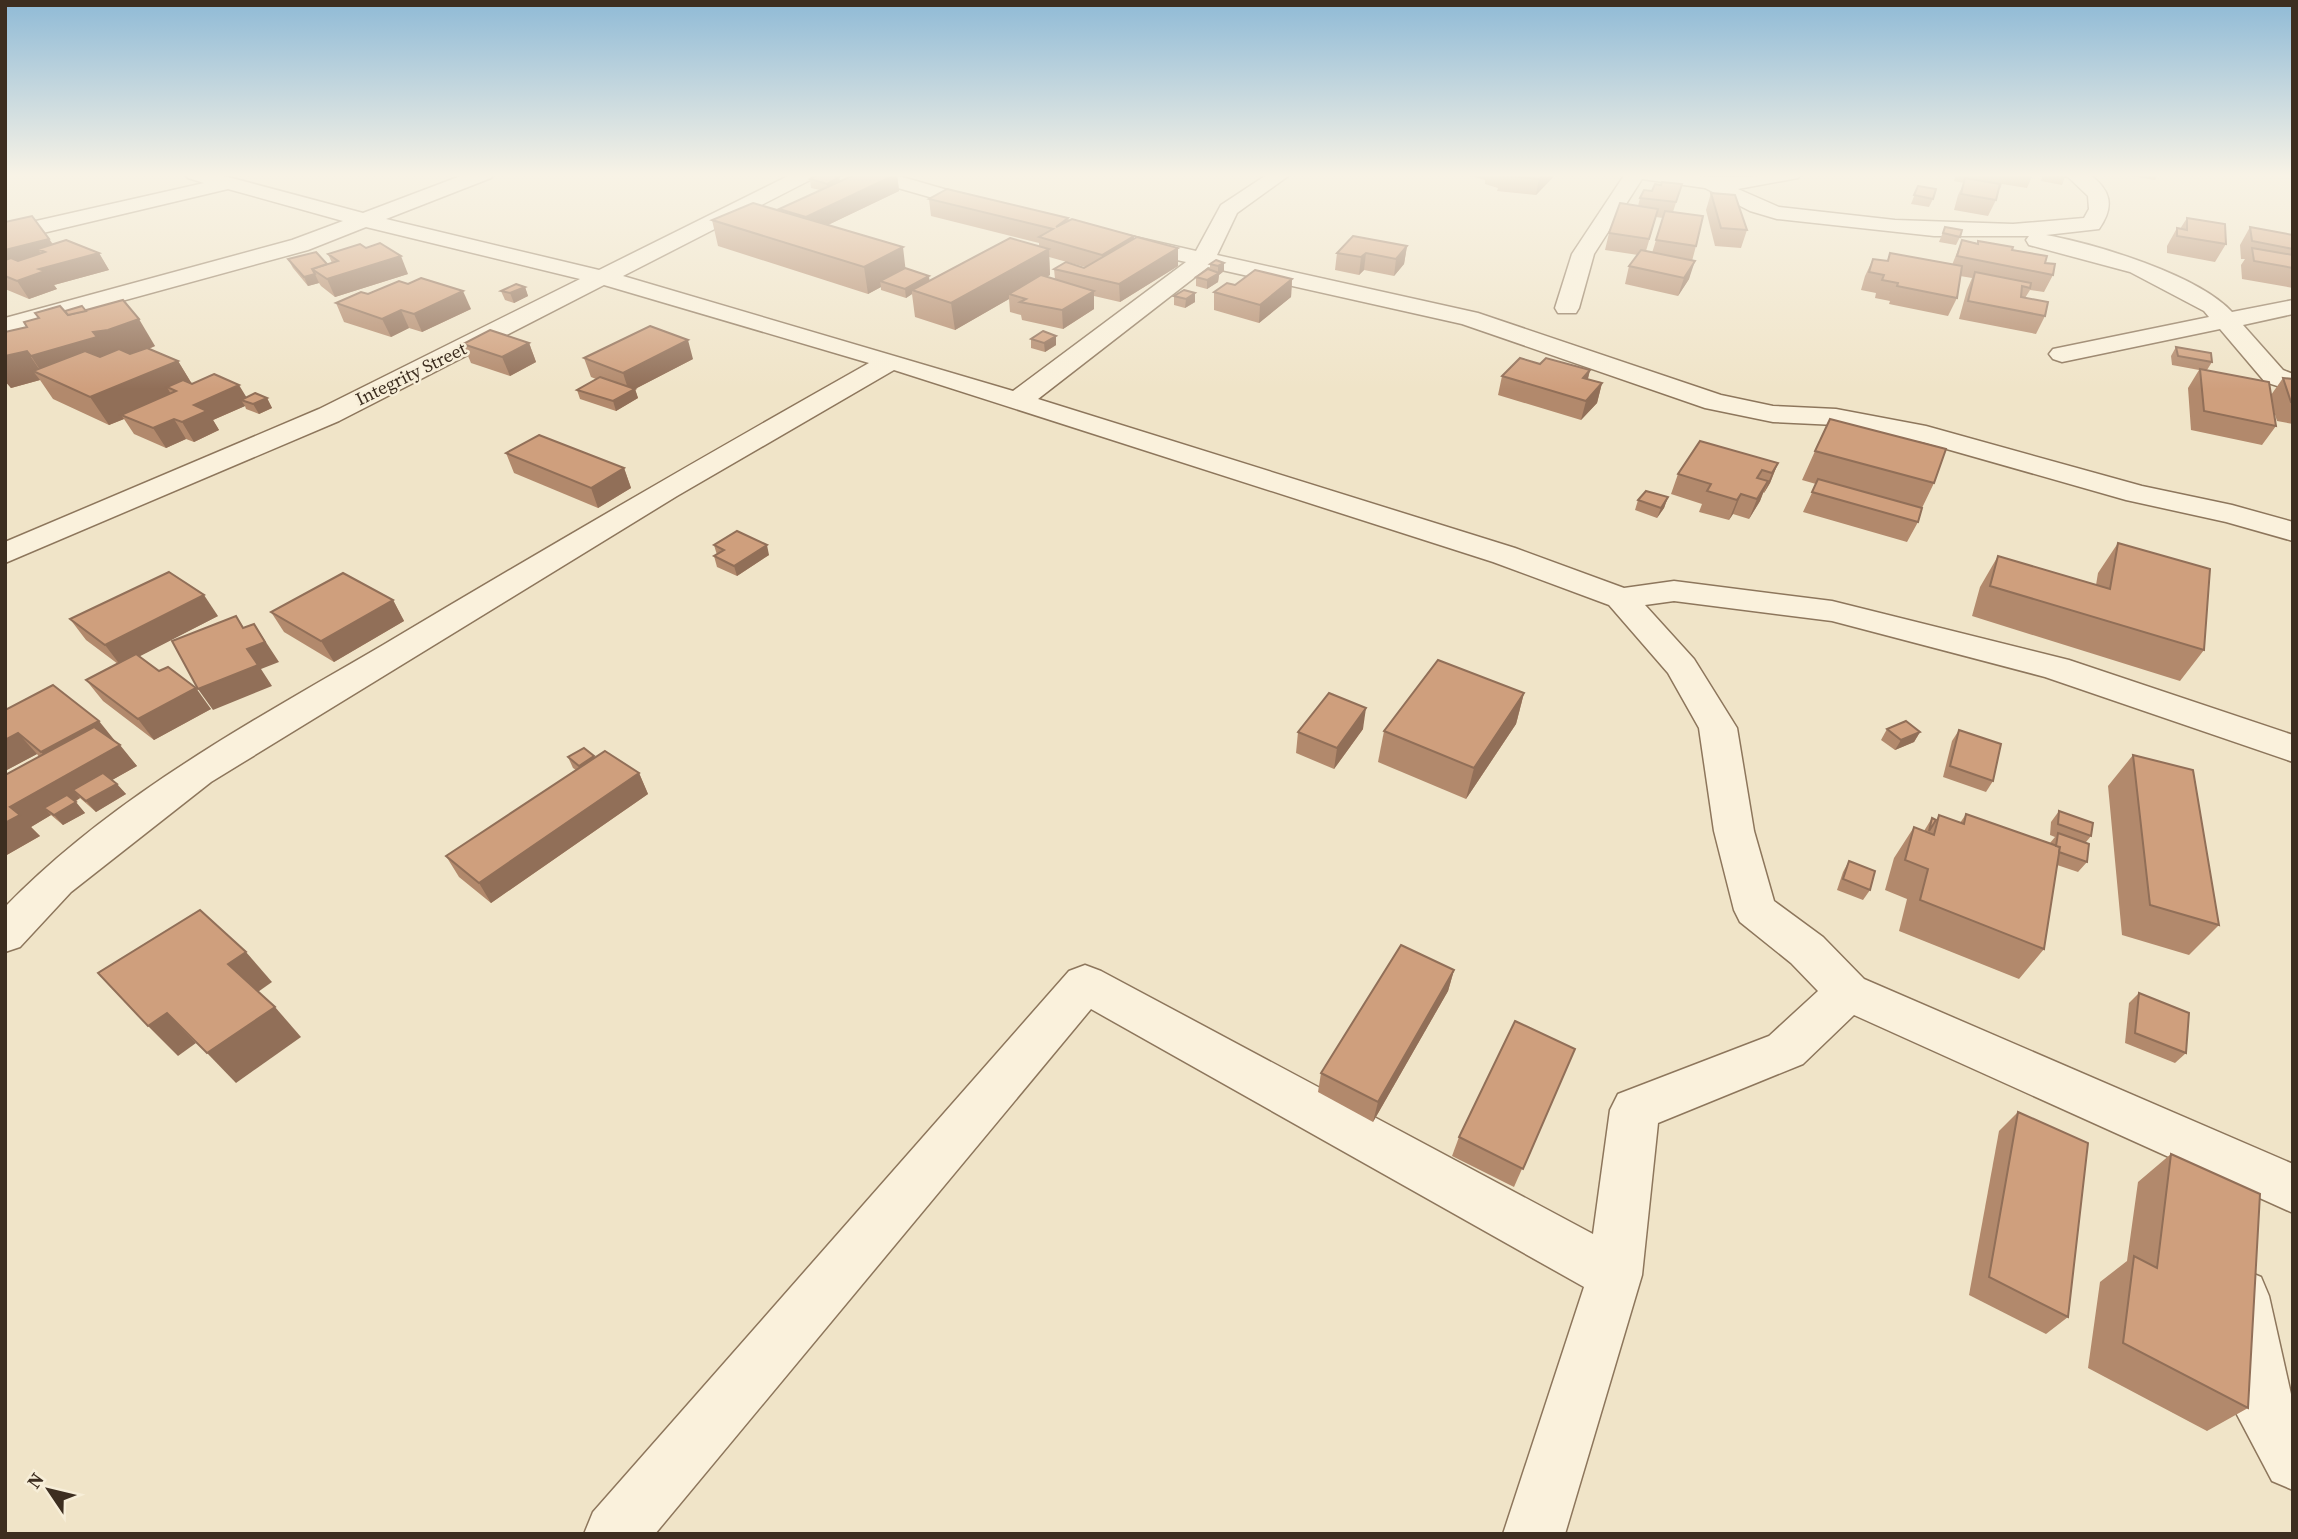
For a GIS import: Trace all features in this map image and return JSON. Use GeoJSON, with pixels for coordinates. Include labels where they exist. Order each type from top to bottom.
{"type":"FeatureCollection","features":[{"type":"Feature","properties":{"kind":"street"},"geometry":{"type":"LineString","coordinates":[[5,326],[297,246]]}},
{"type":"Feature","properties":{"kind":"street"},"geometry":{"type":"LineString","coordinates":[[470,246],[604,278],[1020,399],[1504,555],[1621,598],[1674,591],[1832,611],[2056,668],[2293,748]]}},
{"type":"Feature","properties":{"kind":"street","name":"Integrity Street"},"geometry":{"type":"LineString","coordinates":[[5,554],[328,415],[667,246]]}},
{"type":"Feature","properties":{"kind":"street"},"geometry":{"type":"LineString","coordinates":[[1142,246],[1469,318],[1715,402],[1773,414],[1836,417],[1926,434],[2137,494],[2232,514],[2293,532]]}},
{"type":"Feature","properties":{"kind":"street"},"geometry":{"type":"LineString","coordinates":[[1020,399],[1203,260],[1210,246]]}},
{"type":"Feature","properties":{"kind":"street"},"geometry":{"type":"LineString","coordinates":[[1567,308],[1583,254],[1588,246]]}},
{"type":"Feature","properties":{"kind":"street"},"geometry":{"type":"LineString","coordinates":[[2069,246],[2138,267],[2213,306],[2274,376],[2293,383]]}},
{"type":"Feature","properties":{"kind":"street"},"geometry":{"type":"LineString","coordinates":[[2062,354],[2293,307]]}},
{"type":"Feature","properties":{"kind":"street"},"geometry":{"type":"LineString","coordinates":[[5,935],[57,881],[197,772],[654,497],[891,361]]}},
{"type":"Feature","properties":{"kind":"street"},"geometry":{"type":"LineString","coordinates":[[1621,598],[1682,667],[1718,728],[1734,831],[1755,910],[1807,950],[1849,992],[2293,1189]]}},
{"type":"Feature","properties":{"kind":"street"},"geometry":{"type":"LineString","coordinates":[[615,1534],[1085,984],[1615,1275]]}},
{"type":"Feature","properties":{"kind":"street"},"geometry":{"type":"LineString","coordinates":[[1534,1534],[1615,1275],[1634,1110],[1786,1050],[1849,992]]}},
{"type":"Feature","properties":{"kind":"street"},"geometry":{"type":"LineString","coordinates":[[2227,1158],[2251,1214],[2238,1279],[2262,1407],[2293,1460]]}},
{"type":"Feature","properties":{"kind":"building"},"geometry":{"type":"Polygon","coordinates":[[[5,246],[22,246],[5,250],[5,246]]]}},
{"type":"Feature","properties":{"kind":"building"},"geometry":{"type":"Polygon","coordinates":[[[48,246],[81,246],[99,253],[39,269],[45,271],[17,281],[5,276],[5,260],[11,258],[18,261],[45,252],[38,249],[48,246]]]}},
{"type":"Feature","properties":{"kind":"building"},"geometry":{"type":"Polygon","coordinates":[[[354,246],[366,248],[385,246],[401,256],[327,279],[312,269],[338,261],[328,254],[354,246]]]}},
{"type":"Feature","properties":{"kind":"building"},"geometry":{"type":"Polygon","coordinates":[[[796,246],[903,247],[864,267],[796,246]]]}},
{"type":"Feature","properties":{"kind":"building"},"geometry":{"type":"Polygon","coordinates":[[[995,246],[1038,246],[1049,249],[951,303],[912,290],[995,246]]]}},
{"type":"Feature","properties":{"kind":"building"},"geometry":{"type":"Polygon","coordinates":[[[1070,246],[1117,246],[1102,255],[1070,246]]]}},
{"type":"Feature","properties":{"kind":"building"},"geometry":{"type":"Polygon","coordinates":[[[1122,246],[1178,248],[1119,284],[1054,269],[1066,262],[1084,268],[1122,246]]]}},
{"type":"Feature","properties":{"kind":"building"},"geometry":{"type":"Polygon","coordinates":[[[1344,246],[1407,246],[1396,259],[1366,253],[1361,257],[1337,253],[1344,246]]]}},
{"type":"Feature","properties":{"kind":"building"},"geometry":{"type":"Polygon","coordinates":[[[1960,246],[2006,246],[2013,247],[2012,250],[2047,256],[2045,263],[2055,264],[2053,275],[1957,256],[1960,246]]]}},
{"type":"Feature","properties":{"kind":"building"},"geometry":{"type":"Polygon","coordinates":[[[2252,248],[2293,255],[2293,268],[2254,261],[2252,248]]]}},
{"type":"Feature","properties":{"kind":"building"},"geometry":{"type":"Polygon","coordinates":[[[1641,250],[1695,261],[1684,278],[1629,266],[1641,250]]]}},
{"type":"Feature","properties":{"kind":"building"},"geometry":{"type":"Polygon","coordinates":[[[316,252],[327,264],[312,269],[315,274],[304,277],[288,259],[316,252]]]}},
{"type":"Feature","properties":{"kind":"building"},"geometry":{"type":"Polygon","coordinates":[[[1890,253],[1962,266],[1957,298],[1897,286],[1898,283],[1882,280],[1884,275],[1869,272],[1873,259],[1888,261],[1890,253]]]}},
{"type":"Feature","properties":{"kind":"building"},"geometry":{"type":"Polygon","coordinates":[[[1216,260],[1224,263],[1218,266],[1210,264],[1216,260]]]}},
{"type":"Feature","properties":{"kind":"building"},"geometry":{"type":"Polygon","coordinates":[[[905,268],[929,276],[905,289],[880,281],[905,268]]]}},
{"type":"Feature","properties":{"kind":"building"},"geometry":{"type":"Polygon","coordinates":[[[1208,269],[1219,273],[1207,280],[1196,277],[1208,269]]]}},
{"type":"Feature","properties":{"kind":"building"},"geometry":{"type":"Polygon","coordinates":[[[1255,270],[1292,279],[1260,305],[1214,292],[1227,283],[1235,285],[1255,270]]]}},
{"type":"Feature","properties":{"kind":"building"},"geometry":{"type":"Polygon","coordinates":[[[1975,272],[2031,283],[2030,288],[2022,286],[2021,297],[2048,302],[2045,316],[1968,301],[1975,272]]]}},
{"type":"Feature","properties":{"kind":"building"},"geometry":{"type":"Polygon","coordinates":[[[1041,275],[1094,291],[1062,310],[1020,302],[1026,299],[1009,294],[1041,275]]]}},
{"type":"Feature","properties":{"kind":"building"},"geometry":{"type":"Polygon","coordinates":[[[421,278],[463,291],[414,314],[401,310],[382,319],[336,303],[361,292],[368,294],[399,281],[408,284],[421,278]]]}},
{"type":"Feature","properties":{"kind":"building"},"geometry":{"type":"Polygon","coordinates":[[[516,284],[525,287],[510,293],[501,291],[516,284]]]}},
{"type":"Feature","properties":{"kind":"building"},"geometry":{"type":"Polygon","coordinates":[[[1184,290],[1195,293],[1186,299],[1174,296],[1184,290]]]}},
{"type":"Feature","properties":{"kind":"building"},"geometry":{"type":"Polygon","coordinates":[[[123,300],[139,319],[108,330],[93,332],[97,337],[31,356],[27,351],[5,356],[5,332],[27,327],[24,322],[39,318],[35,313],[60,306],[68,315],[123,300]]]}},
{"type":"Feature","properties":{"kind":"building"},"geometry":{"type":"Polygon","coordinates":[[[82,306],[86,311],[68,315],[65,311],[82,306]]]}},
{"type":"Feature","properties":{"kind":"building"},"geometry":{"type":"Polygon","coordinates":[[[650,326],[688,340],[623,373],[584,358],[650,326]]]}},
{"type":"Feature","properties":{"kind":"building"},"geometry":{"type":"Polygon","coordinates":[[[490,330],[529,343],[502,357],[463,344],[490,330]]]}},
{"type":"Feature","properties":{"kind":"building"},"geometry":{"type":"Polygon","coordinates":[[[1043,331],[1056,336],[1044,343],[1031,339],[1043,331]]]}},
{"type":"Feature","properties":{"kind":"building"},"geometry":{"type":"Polygon","coordinates":[[[2176,347],[2211,353],[2212,362],[2178,356],[2176,347]]]}},
{"type":"Feature","properties":{"kind":"building"},"geometry":{"type":"Polygon","coordinates":[[[147,348],[178,361],[90,397],[33,371],[85,351],[100,357],[119,349],[130,354],[147,348]]]}},
{"type":"Feature","properties":{"kind":"building"},"geometry":{"type":"Polygon","coordinates":[[[1520,358],[1540,364],[1546,358],[1590,370],[1583,378],[1602,383],[1586,401],[1502,376],[1520,358]]]}},
{"type":"Feature","properties":{"kind":"building"},"geometry":{"type":"Polygon","coordinates":[[[2200,369],[2269,382],[2276,426],[2204,411],[2200,369]]]}},
{"type":"Feature","properties":{"kind":"building"},"geometry":{"type":"Polygon","coordinates":[[[214,374],[239,385],[194,405],[207,411],[182,422],[174,419],[153,428],[121,415],[176,391],[167,387],[183,380],[192,384],[214,374]]]}},
{"type":"Feature","properties":{"kind":"building"},"geometry":{"type":"Polygon","coordinates":[[[600,377],[635,389],[613,401],[577,390],[600,377]]]}},
{"type":"Feature","properties":{"kind":"building"},"geometry":{"type":"Polygon","coordinates":[[[2283,378],[2293,379],[2293,402],[2291,402],[2283,378]]]}},
{"type":"Feature","properties":{"kind":"building"},"geometry":{"type":"Polygon","coordinates":[[[255,393],[267,398],[253,404],[241,400],[255,393]]]}},
{"type":"Feature","properties":{"kind":"building"},"geometry":{"type":"Polygon","coordinates":[[[1830,419],[1946,449],[1934,483],[1815,451],[1830,419]]]}},
{"type":"Feature","properties":{"kind":"building"},"geometry":{"type":"Polygon","coordinates":[[[539,435],[624,468],[591,488],[506,453],[539,435]]]}},
{"type":"Feature","properties":{"kind":"building"},"geometry":{"type":"Polygon","coordinates":[[[1700,441],[1778,463],[1772,473],[1762,470],[1757,478],[1768,481],[1757,499],[1741,494],[1737,500],[1707,491],[1711,484],[1678,474],[1700,441]]]}},
{"type":"Feature","properties":{"kind":"building"},"geometry":{"type":"Polygon","coordinates":[[[1818,479],[1922,508],[1918,522],[1812,492],[1818,479]]]}},
{"type":"Feature","properties":{"kind":"building"},"geometry":{"type":"Polygon","coordinates":[[[1646,491],[1668,497],[1661,508],[1638,500],[1646,491]]]}},
{"type":"Feature","properties":{"kind":"building"},"geometry":{"type":"Polygon","coordinates":[[[737,531],[767,545],[734,566],[714,556],[724,550],[714,545],[737,531]]]}},
{"type":"Feature","properties":{"kind":"building"},"geometry":{"type":"Polygon","coordinates":[[[2118,543],[2210,569],[2204,650],[1990,586],[1998,556],[2110,589],[2118,543]]]}},
{"type":"Feature","properties":{"kind":"building"},"geometry":{"type":"Polygon","coordinates":[[[169,572],[204,595],[105,645],[70,619],[169,572]]]}},
{"type":"Feature","properties":{"kind":"building"},"geometry":{"type":"Polygon","coordinates":[[[343,573],[393,600],[321,641],[271,612],[343,573]]]}},
{"type":"Feature","properties":{"kind":"building"},"geometry":{"type":"Polygon","coordinates":[[[236,616],[243,628],[254,624],[265,642],[247,649],[258,665],[198,689],[172,641],[236,616]]]}},
{"type":"Feature","properties":{"kind":"building"},"geometry":{"type":"Polygon","coordinates":[[[136,654],[159,671],[168,667],[196,688],[138,719],[86,680],[136,654]]]}},
{"type":"Feature","properties":{"kind":"building"},"geometry":{"type":"Polygon","coordinates":[[[1438,660],[1524,693],[1474,768],[1384,731],[1438,660]]]}},
{"type":"Feature","properties":{"kind":"building"},"geometry":{"type":"Polygon","coordinates":[[[53,685],[99,721],[41,752],[18,733],[5,740],[5,710],[53,685]]]}},
{"type":"Feature","properties":{"kind":"building"},"geometry":{"type":"Polygon","coordinates":[[[1329,693],[1366,708],[1337,748],[1298,732],[1329,693]]]}},
{"type":"Feature","properties":{"kind":"building"},"geometry":{"type":"Polygon","coordinates":[[[1906,721],[1920,732],[1901,740],[1887,729],[1906,721]]]}},
{"type":"Feature","properties":{"kind":"building"},"geometry":{"type":"Polygon","coordinates":[[[94,727],[120,745],[10,807],[20,815],[5,823],[5,775],[94,727]]]}},
{"type":"Feature","properties":{"kind":"building"},"geometry":{"type":"Polygon","coordinates":[[[1959,730],[2001,744],[1993,781],[1950,766],[1959,730]]]}},
{"type":"Feature","properties":{"kind":"building"},"geometry":{"type":"Polygon","coordinates":[[[584,748],[594,756],[579,766],[568,757],[584,748]]]}},
{"type":"Feature","properties":{"kind":"building"},"geometry":{"type":"Polygon","coordinates":[[[605,751],[639,773],[479,883],[446,856],[605,751]]]}},
{"type":"Feature","properties":{"kind":"building"},"geometry":{"type":"Polygon","coordinates":[[[2133,755],[2193,770],[2219,925],[2150,905],[2133,755]]]}},
{"type":"Feature","properties":{"kind":"building"},"geometry":{"type":"Polygon","coordinates":[[[103,773],[117,784],[86,801],[73,790],[103,773]]]}},
{"type":"Feature","properties":{"kind":"building"},"geometry":{"type":"Polygon","coordinates":[[[67,795],[76,802],[54,815],[44,808],[67,795]]]}},
{"type":"Feature","properties":{"kind":"building"},"geometry":{"type":"Polygon","coordinates":[[[2059,811],[2093,823],[2091,836],[2058,824],[2059,811]]]}},
{"type":"Feature","properties":{"kind":"building"},"geometry":{"type":"Polygon","coordinates":[[[1966,814],[2060,847],[2044,949],[1920,900],[1928,869],[1905,860],[1914,827],[1934,835],[1939,815],[1964,824],[1966,814]]]}},
{"type":"Feature","properties":{"kind":"building"},"geometry":{"type":"Polygon","coordinates":[[[2058,833],[2089,844],[2087,862],[2059,852],[2060,847],[2056,846],[2058,833]]]}},
{"type":"Feature","properties":{"kind":"building"},"geometry":{"type":"Polygon","coordinates":[[[1849,861],[1875,871],[1870,890],[1843,879],[1849,861]]]}},
{"type":"Feature","properties":{"kind":"building"},"geometry":{"type":"Polygon","coordinates":[[[200,910],[246,952],[228,964],[275,1007],[207,1053],[167,1013],[148,1026],[98,973],[200,910]]]}},
{"type":"Feature","properties":{"kind":"building"},"geometry":{"type":"Polygon","coordinates":[[[1401,945],[1454,970],[1378,1102],[1321,1073],[1401,945]]]}},
{"type":"Feature","properties":{"kind":"building"},"geometry":{"type":"Polygon","coordinates":[[[2139,993],[2189,1013],[2186,1053],[2135,1033],[2139,993]]]}},
{"type":"Feature","properties":{"kind":"building"},"geometry":{"type":"Polygon","coordinates":[[[1515,1021],[1575,1049],[1523,1169],[1459,1137],[1515,1021]]]}},
{"type":"Feature","properties":{"kind":"building"},"geometry":{"type":"Polygon","coordinates":[[[2018,1112],[2088,1143],[2068,1317],[1989,1277],[2018,1112]]]}},
{"type":"Feature","properties":{"kind":"building"},"geometry":{"type":"Polygon","coordinates":[[[2171,1154],[2260,1194],[2248,1408],[2123,1343],[2134,1256],[2157,1268],[2171,1154]]]}}]}
